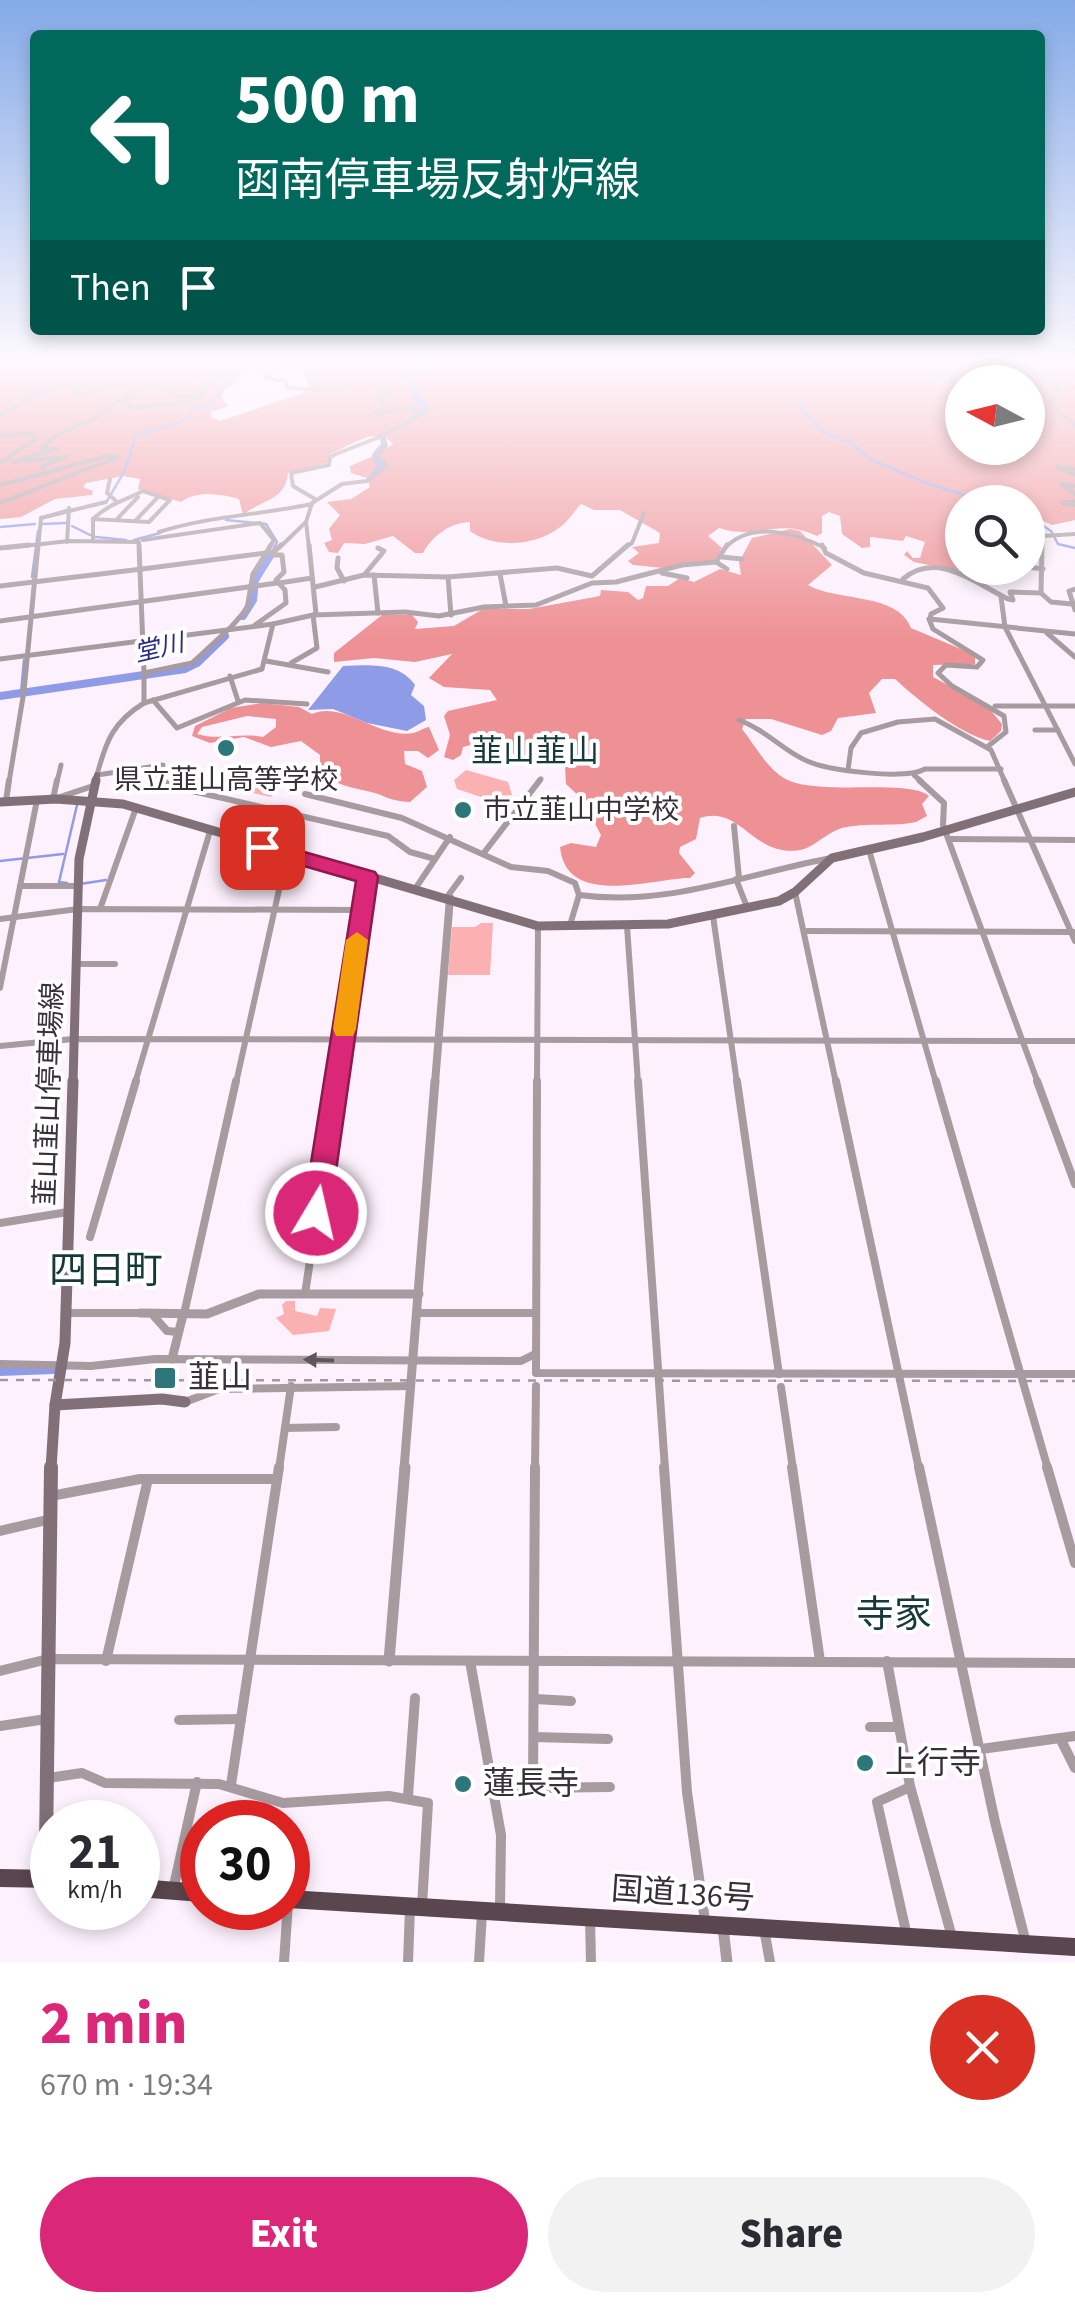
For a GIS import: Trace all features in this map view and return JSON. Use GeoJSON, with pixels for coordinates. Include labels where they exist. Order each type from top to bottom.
{"type":"FeatureCollection","features":[{"type":"Feature","properties":{"kind":"highway"},"geometry":{"type":"LineString","coordinates":[[0,1878],[30,1878]]}},
{"type":"Feature","properties":{"kind":"highway"},"geometry":{"type":"LineString","coordinates":[[160,1890],[180,1891]]}},
{"type":"Feature","properties":{"kind":"highway","name":"国道136号"},"geometry":{"type":"LineString","coordinates":[[310,1900],[1026,1944],[1074,1951]]}},
{"type":"Feature","properties":{"kind":"main road","name":"韮山韮山停車場線"},"geometry":{"type":"LineString","coordinates":[[47,1800],[50,1496],[55,1405],[63,1364],[79,859],[97,775]]}},
{"type":"Feature","properties":{"kind":"main road"},"geometry":{"type":"LineString","coordinates":[[3,802],[55,799],[136,808],[538,926],[626,926],[668,924],[748,908],[796,892],[832,858],[945,833],[1075,792]]}},
{"type":"Feature","properties":{"kind":"main road"},"geometry":{"type":"LineString","coordinates":[[55,1405],[162,1399],[185,1402]]}},
{"type":"Feature","properties":{"kind":"street"},"geometry":{"type":"LineString","coordinates":[[39,455],[14,462],[66,458],[44,468]]}},
{"type":"Feature","properties":{"kind":"street"},"geometry":{"type":"LineString","coordinates":[[314,502],[293,486],[291,474],[329,465],[334,455]]}},
{"type":"Feature","properties":{"kind":"street"},"geometry":{"type":"LineString","coordinates":[[141,541],[202,518],[254,516],[295,503],[314,502],[342,484],[367,482],[386,466],[377,455]]}},
{"type":"Feature","properties":{"kind":"street"},"geometry":{"type":"LineString","coordinates":[[0,484],[108,456],[118,457],[0,503]]}},
{"type":"Feature","properties":{"kind":"street"},"geometry":{"type":"LineString","coordinates":[[110,479],[108,494],[114,501]]}},
{"type":"Feature","properties":{"kind":"street"},"geometry":{"type":"LineString","coordinates":[[1075,486],[1061,484],[1075,494]]}},
{"type":"Feature","properties":{"kind":"street"},"geometry":{"type":"LineString","coordinates":[[3,802],[24,693],[40,518],[149,491],[170,500],[149,522],[94,519]]}},
{"type":"Feature","properties":{"kind":"street"},"geometry":{"type":"LineString","coordinates":[[118,518],[140,494]]}},
{"type":"Feature","properties":{"kind":"street"},"geometry":{"type":"LineString","coordinates":[[136,521],[158,497]]}},
{"type":"Feature","properties":{"kind":"street"},"geometry":{"type":"LineString","coordinates":[[93,542],[94,519],[114,501]]}},
{"type":"Feature","properties":{"kind":"street"},"geometry":{"type":"LineString","coordinates":[[144,675],[192,664],[234,626],[247,609],[253,574],[306,522],[314,502]]}},
{"type":"Feature","properties":{"kind":"street"},"geometry":{"type":"LineString","coordinates":[[67,542],[70,509]]}},
{"type":"Feature","properties":{"kind":"street"},"geometry":{"type":"LineString","coordinates":[[0,658],[273,624],[315,615],[451,615],[479,607],[540,604],[592,579],[632,543],[644,514]]}},
{"type":"Feature","properties":{"kind":"street"},"geometry":{"type":"LineString","coordinates":[[292,663],[296,656],[317,648],[315,587],[306,522]]}},
{"type":"Feature","properties":{"kind":"street"},"geometry":{"type":"LineString","coordinates":[[0,548],[141,541],[260,523],[274,540],[272,552]]}},
{"type":"Feature","properties":{"kind":"street"},"geometry":{"type":"LineString","coordinates":[[315,587],[364,575],[448,577],[556,568],[592,579],[620,582],[682,565],[716,562],[736,537],[753,532],[784,532],[824,546],[826,553],[864,573],[903,579],[935,594],[943,608],[932,613],[931,628],[974,650],[984,662],[974,668],[946,665],[938,676],[994,706],[1004,716],[1007,729],[988,748]]}},
{"type":"Feature","properties":{"kind":"street"},"geometry":{"type":"LineString","coordinates":[[1045,536],[1075,534]]}},
{"type":"Feature","properties":{"kind":"street"},"geometry":{"type":"LineString","coordinates":[[141,541],[144,703]]}},
{"type":"Feature","properties":{"kind":"street"},"geometry":{"type":"LineString","coordinates":[[364,575],[384,551],[378,548]]}},
{"type":"Feature","properties":{"kind":"street"},"geometry":{"type":"LineString","coordinates":[[0,586],[272,552],[283,556],[285,568],[277,583]]}},
{"type":"Feature","properties":{"kind":"street"},"geometry":{"type":"LineString","coordinates":[[722,557],[742,559]]}},
{"type":"Feature","properties":{"kind":"street"},"geometry":{"type":"LineString","coordinates":[[338,558],[337,568],[344,581]]}},
{"type":"Feature","properties":{"kind":"street"},"geometry":{"type":"LineString","coordinates":[[716,562],[726,568]]}},
{"type":"Feature","properties":{"kind":"street"},"geometry":{"type":"LineString","coordinates":[[903,579],[923,565],[945,570]]}},
{"type":"Feature","properties":{"kind":"street"},"geometry":{"type":"LineString","coordinates":[[661,572],[687,578]]}},
{"type":"Feature","properties":{"kind":"street"},"geometry":{"type":"LineString","coordinates":[[500,574],[506,606]]}},
{"type":"Feature","properties":{"kind":"street"},"geometry":{"type":"LineString","coordinates":[[374,575],[378,613]]}},
{"type":"Feature","properties":{"kind":"street"},"geometry":{"type":"LineString","coordinates":[[448,577],[451,615]]}},
{"type":"Feature","properties":{"kind":"street"},"geometry":{"type":"LineString","coordinates":[[0,621],[312,578]]}},
{"type":"Feature","properties":{"kind":"street"},"geometry":{"type":"LineString","coordinates":[[255,625],[262,616],[285,604],[285,590],[277,583]]}},
{"type":"Feature","properties":{"kind":"street"},"geometry":{"type":"LineString","coordinates":[[980,585],[1013,600],[1010,592],[1042,592]]}},
{"type":"Feature","properties":{"kind":"street"},"geometry":{"type":"LineString","coordinates":[[1039,585],[1051,602],[1074,606],[1069,592],[1075,589]]}},
{"type":"Feature","properties":{"kind":"street"},"geometry":{"type":"LineString","coordinates":[[1001,597],[1005,627],[1071,749],[1075,764]]}},
{"type":"Feature","properties":{"kind":"street"},"geometry":{"type":"LineString","coordinates":[[930,619],[1075,634]]}},
{"type":"Feature","properties":{"kind":"street"},"geometry":{"type":"LineString","coordinates":[[164,765],[97,775],[108,731],[119,718],[144,703],[260,670],[266,661],[273,624]]}},
{"type":"Feature","properties":{"kind":"street"},"geometry":{"type":"LineString","coordinates":[[1046,632],[1075,657]]}},
{"type":"Feature","properties":{"kind":"street"},"geometry":{"type":"LineString","coordinates":[[266,661],[328,672]]}},
{"type":"Feature","properties":{"kind":"street"},"geometry":{"type":"LineString","coordinates":[[230,676],[238,702]]}},
{"type":"Feature","properties":{"kind":"street"},"geometry":{"type":"LineString","coordinates":[[153,700],[177,728],[238,702],[266,698],[307,704]]}},
{"type":"Feature","properties":{"kind":"street"},"geometry":{"type":"LineString","coordinates":[[994,706],[1075,706]]}},
{"type":"Feature","properties":{"kind":"street"},"geometry":{"type":"LineString","coordinates":[[848,770],[851,748],[861,733],[898,722],[934,719],[988,748],[1001,769],[1075,941]]}},
{"type":"Feature","properties":{"kind":"street"},"geometry":{"type":"LineString","coordinates":[[740,720],[766,730],[806,761],[848,770],[914,775],[925,769],[1001,769]]}},
{"type":"Feature","properties":{"kind":"street"},"geometry":{"type":"LineString","coordinates":[[1035,730],[1058,730]]}},
{"type":"Feature","properties":{"kind":"street"},"geometry":{"type":"LineString","coordinates":[[0,752],[14,750]]}},
{"type":"Feature","properties":{"kind":"street"},"geometry":{"type":"LineString","coordinates":[[60,764],[55,799],[93,786]]}},
{"type":"Feature","properties":{"kind":"street"},"geometry":{"type":"LineString","coordinates":[[148,768],[170,786],[388,836],[410,852],[434,859]]}},
{"type":"Feature","properties":{"kind":"street"},"geometry":{"type":"LineString","coordinates":[[914,775],[944,803],[945,833],[1075,1184]]}},
{"type":"Feature","properties":{"kind":"street"},"geometry":{"type":"LineString","coordinates":[[483,854],[541,779]]}},
{"type":"Feature","properties":{"kind":"street"},"geometry":{"type":"LineString","coordinates":[[305,794],[400,818],[518,869],[557,874],[578,884],[579,895],[570,926]]}},
{"type":"Feature","properties":{"kind":"street"},"geometry":{"type":"LineString","coordinates":[[0,987],[37,799]]}},
{"type":"Feature","properties":{"kind":"street"},"geometry":{"type":"LineString","coordinates":[[100,909],[136,808]]}},
{"type":"Feature","properties":{"kind":"street"},"geometry":{"type":"LineString","coordinates":[[734,826],[737,878],[748,908]]}},
{"type":"Feature","properties":{"kind":"street"},"geometry":{"type":"LineString","coordinates":[[90,1236],[210,831]]}},
{"type":"Feature","properties":{"kind":"street"},"geometry":{"type":"LineString","coordinates":[[945,833],[1075,840]]}},
{"type":"Feature","properties":{"kind":"street"},"geometry":{"type":"LineString","coordinates":[[415,889],[450,837]]}},
{"type":"Feature","properties":{"kind":"street"},"geometry":{"type":"LineString","coordinates":[[868,849],[1075,1563]]}},
{"type":"Feature","properties":{"kind":"street"},"geometry":{"type":"LineString","coordinates":[[172,1360],[287,854]]}},
{"type":"Feature","properties":{"kind":"street"},"geometry":{"type":"LineString","coordinates":[[579,895],[650,898],[832,858]]}},
{"type":"Feature","properties":{"kind":"street"},"geometry":{"type":"LineString","coordinates":[[305,1294],[367,877]]}},
{"type":"Feature","properties":{"kind":"street"},"geometry":{"type":"LineString","coordinates":[[389,1662],[448,897],[461,878]]}},
{"type":"Feature","properties":{"kind":"street"},"geometry":{"type":"LineString","coordinates":[[20,886],[79,886]]}},
{"type":"Feature","properties":{"kind":"street"},"geometry":{"type":"LineString","coordinates":[[796,892],[995,1822],[1026,1944]]}},
{"type":"Feature","properties":{"kind":"street"},"geometry":{"type":"LineString","coordinates":[[0,919],[78,909],[362,910]]}},
{"type":"Feature","properties":{"kind":"street"},"geometry":{"type":"LineString","coordinates":[[713,916],[780,1374]]}},
{"type":"Feature","properties":{"kind":"street"},"geometry":{"type":"LineString","coordinates":[[538,926],[536,1372],[1075,1374]]}},
{"type":"Feature","properties":{"kind":"street"},"geometry":{"type":"LineString","coordinates":[[626,926],[687,1792],[714,1926],[727,1962]]}},
{"type":"Feature","properties":{"kind":"street"},"geometry":{"type":"LineString","coordinates":[[804,931],[1073,932]]}},
{"type":"Feature","properties":{"kind":"street"},"geometry":{"type":"LineString","coordinates":[[76,964],[115,964]]}},
{"type":"Feature","properties":{"kind":"street"},"geometry":{"type":"LineString","coordinates":[[0,1046],[74,1039],[1075,1041]]}},
{"type":"Feature","properties":{"kind":"street"},"geometry":{"type":"LineString","coordinates":[[0,1223],[68,1212]]}},
{"type":"Feature","properties":{"kind":"street"},"geometry":{"type":"LineString","coordinates":[[64,1313],[207,1314],[259,1294],[419,1294]]}},
{"type":"Feature","properties":{"kind":"street"},"geometry":{"type":"LineString","coordinates":[[146,1313],[167,1331],[179,1332]]}},
{"type":"Feature","properties":{"kind":"street"},"geometry":{"type":"LineString","coordinates":[[418,1313],[535,1313]]}},
{"type":"Feature","properties":{"kind":"street"},"geometry":{"type":"LineString","coordinates":[[0,1364],[172,1360],[521,1361],[536,1353]]}},
{"type":"Feature","properties":{"kind":"street"},"geometry":{"type":"LineString","coordinates":[[230,1785],[291,1386]]}},
{"type":"Feature","properties":{"kind":"street"},"geometry":{"type":"LineString","coordinates":[[185,1402],[218,1388],[413,1386]]}},
{"type":"Feature","properties":{"kind":"street"},"geometry":{"type":"LineString","coordinates":[[533,1788],[536,1386]]}},
{"type":"Feature","properties":{"kind":"street"},"geometry":{"type":"LineString","coordinates":[[781,1387],[820,1661]]}},
{"type":"Feature","properties":{"kind":"street"},"geometry":{"type":"LineString","coordinates":[[285,1428],[336,1427]]}},
{"type":"Feature","properties":{"kind":"street"},"geometry":{"type":"LineString","coordinates":[[50,1496],[148,1479],[276,1478]]}},
{"type":"Feature","properties":{"kind":"street"},"geometry":{"type":"LineString","coordinates":[[106,1661],[148,1479]]}},
{"type":"Feature","properties":{"kind":"street"},"geometry":{"type":"LineString","coordinates":[[0,1531],[50,1519]]}},
{"type":"Feature","properties":{"kind":"street"},"geometry":{"type":"LineString","coordinates":[[0,1671],[48,1659],[1075,1663]]}},
{"type":"Feature","properties":{"kind":"street"},"geometry":{"type":"LineString","coordinates":[[888,1661],[910,1787],[953,1940]]}},
{"type":"Feature","properties":{"kind":"street"},"geometry":{"type":"LineString","coordinates":[[470,1662],[503,1857],[479,1962]]}},
{"type":"Feature","properties":{"kind":"street"},"geometry":{"type":"LineString","coordinates":[[408,1797],[415,1698]]}},
{"type":"Feature","properties":{"kind":"street"},"geometry":{"type":"LineString","coordinates":[[534,1700],[571,1701]]}},
{"type":"Feature","properties":{"kind":"street"},"geometry":{"type":"LineString","coordinates":[[0,1726],[47,1719]]}},
{"type":"Feature","properties":{"kind":"street"},"geometry":{"type":"LineString","coordinates":[[179,1720],[241,1720]]}},
{"type":"Feature","properties":{"kind":"street"},"geometry":{"type":"LineString","coordinates":[[870,1727],[899,1727]]}},
{"type":"Feature","properties":{"kind":"street"},"geometry":{"type":"LineString","coordinates":[[534,1736],[608,1739]]}},
{"type":"Feature","properties":{"kind":"street"},"geometry":{"type":"LineString","coordinates":[[981,1749],[1075,1736]]}},
{"type":"Feature","properties":{"kind":"street"},"geometry":{"type":"LineString","coordinates":[[1060,1738],[1075,1768]]}},
{"type":"Feature","properties":{"kind":"street"},"geometry":{"type":"LineString","coordinates":[[47,1778],[82,1772],[105,1783],[230,1785],[283,1803],[408,1797],[428,1803],[408,1962]]}},
{"type":"Feature","properties":{"kind":"street"},"geometry":{"type":"LineString","coordinates":[[173,1891],[197,1782]]}},
{"type":"Feature","properties":{"kind":"street"},"geometry":{"type":"LineString","coordinates":[[492,1794],[533,1788],[610,1787]]}},
{"type":"Feature","properties":{"kind":"street"},"geometry":{"type":"LineString","coordinates":[[908,1937],[877,1802],[910,1787]]}},
{"type":"Feature","properties":{"kind":"street"},"geometry":{"type":"LineString","coordinates":[[590,1918],[590,1962]]}},
{"type":"Feature","properties":{"kind":"street"},"geometry":{"type":"LineString","coordinates":[[764,1929],[770,1962]]}},
{"type":"Feature","properties":{"kind":"street"},"geometry":{"type":"LineString","coordinates":[[284,1962],[286,1930]]}},
{"type":"Feature","properties":{"kind":"shaded area"},"geometry":{"type":"Polygon","coordinates":[[[0,455],[330,455],[327,463],[288,473],[277,495],[243,515],[239,499],[202,494],[181,502],[138,489],[140,479],[123,476],[86,483],[83,487],[93,491],[92,495],[55,499],[21,517],[0,519],[0,455]]]}},
{"type":"Feature","properties":{"kind":"shaded area"},"geometry":{"type":"Polygon","coordinates":[[[377,455],[945,455],[945,465],[1045,465],[1045,455],[1075,455],[1075,520],[1052,525],[1045,522],[1045,485],[945,485],[945,568],[914,562],[904,555],[907,551],[913,558],[920,558],[925,542],[906,536],[903,541],[870,537],[870,547],[862,548],[842,534],[840,516],[829,512],[822,516],[822,533],[817,536],[790,529],[746,532],[719,528],[708,536],[722,548],[715,560],[664,568],[633,565],[628,561],[639,553],[632,547],[659,543],[660,533],[620,510],[594,510],[581,504],[556,530],[519,543],[481,537],[470,531],[470,522],[443,531],[423,553],[415,553],[393,536],[365,544],[344,543],[338,553],[329,552],[324,543],[332,540],[329,529],[340,515],[327,502],[351,499],[370,487],[367,478],[351,473],[350,466],[377,455]]]}},
{"type":"Feature","properties":{"kind":"shaded area"},"geometry":{"type":"Polygon","coordinates":[[[790,529],[800,531],[832,565],[808,585],[893,608],[911,628],[975,655],[975,664],[933,665],[933,677],[987,706],[1002,724],[1001,731],[990,741],[965,731],[895,679],[882,679],[869,693],[876,713],[838,718],[831,731],[822,735],[771,719],[746,719],[742,729],[769,765],[790,781],[824,787],[904,788],[929,796],[922,804],[927,816],[916,822],[847,827],[807,848],[792,851],[771,847],[723,817],[700,818],[696,839],[680,847],[679,853],[695,873],[690,878],[634,885],[594,884],[578,878],[566,866],[560,847],[571,843],[596,847],[601,835],[582,799],[566,784],[565,767],[475,744],[463,747],[461,755],[453,760],[444,757],[450,735],[444,716],[448,711],[497,700],[490,690],[444,687],[429,678],[452,654],[415,662],[374,658],[334,662],[334,653],[382,615],[412,615],[418,622],[415,629],[454,626],[483,609],[529,609],[600,596],[601,590],[628,592],[638,600],[643,598],[646,586],[668,586],[680,578],[694,582],[720,569],[741,575],[739,562],[752,538],[790,529]]]}},
{"type":"Feature","properties":{"kind":"shaded area"},"geometry":{"type":"Polygon","coordinates":[[[262,703],[299,707],[312,714],[336,712],[400,733],[429,727],[439,750],[428,758],[418,751],[404,751],[405,764],[422,771],[427,787],[410,802],[397,801],[326,777],[320,772],[320,755],[301,741],[271,747],[244,737],[210,743],[192,736],[195,726],[231,708],[262,703]],[[247,716],[202,727],[197,734],[263,737],[276,727],[276,719],[247,716]]]}},
{"type":"Feature","properties":{"kind":"shaded area"},"geometry":{"type":"Polygon","coordinates":[[[239,768],[284,777],[271,797],[225,787],[239,768]]]}},
{"type":"Feature","properties":{"kind":"shaded area"},"geometry":{"type":"Polygon","coordinates":[[[466,770],[508,782],[512,795],[496,802],[457,789],[454,780],[466,770]]]}},
{"type":"Feature","properties":{"kind":"shaded area"},"geometry":{"type":"Polygon","coordinates":[[[493,923],[490,975],[448,975],[452,927],[475,927],[493,923]]]}},
{"type":"Feature","properties":{"kind":"shaded area"},"geometry":{"type":"Polygon","coordinates":[[[295,1301],[295,1311],[317,1316],[320,1308],[336,1309],[329,1331],[293,1335],[276,1318],[284,1314],[282,1305],[295,1301]]]}},
{"type":"Feature","properties":{"kind":"water"},"geometry":{"type":"Polygon","coordinates":[[[343,666],[383,666],[401,672],[415,685],[411,695],[424,706],[426,720],[407,731],[367,723],[333,709],[308,710],[343,666]]]}},
{"type":"Feature","properties":{"kind":"waterway"},"geometry":{"type":"LineString","coordinates":[[107,501],[130,455]]}},
{"type":"Feature","properties":{"kind":"waterway","name":"堂川"},"geometry":{"type":"LineString","coordinates":[[374,474],[381,469],[375,455]]}},
{"type":"Feature","properties":{"kind":"waterway"},"geometry":{"type":"LineString","coordinates":[[865,455],[945,489]]}},
{"type":"Feature","properties":{"kind":"waterway"},"geometry":{"type":"LineString","coordinates":[[40,518],[70,509]]}},
{"type":"Feature","properties":{"kind":"waterway"},"geometry":{"type":"LineString","coordinates":[[226,520],[266,524],[277,542],[270,556]]}},
{"type":"Feature","properties":{"kind":"waterway"},"geometry":{"type":"LineString","coordinates":[[42,524],[66,523]]}},
{"type":"Feature","properties":{"kind":"waterway"},"geometry":{"type":"LineString","coordinates":[[0,527],[35,524]]}},
{"type":"Feature","properties":{"kind":"waterway"},"geometry":{"type":"LineString","coordinates":[[72,526],[90,535]]}},
{"type":"Feature","properties":{"kind":"waterway"},"geometry":{"type":"LineString","coordinates":[[1045,527],[1058,544],[1075,548]]}},
{"type":"Feature","properties":{"kind":"waterway"},"geometry":{"type":"LineString","coordinates":[[32,577],[38,531]]}},
{"type":"Feature","properties":{"kind":"waterway"},"geometry":{"type":"LineString","coordinates":[[134,540],[160,533]]}},
{"type":"Feature","properties":{"kind":"waterway"},"geometry":{"type":"LineString","coordinates":[[96,537],[126,540]]}},
{"type":"Feature","properties":{"kind":"waterway","name":"堂川"},"geometry":{"type":"LineString","coordinates":[[243,616],[253,600],[255,580],[270,556]]}},
{"type":"Feature","properties":{"kind":"waterway","name":"堂川"},"geometry":{"type":"LineString","coordinates":[[0,696],[185,669],[197,663],[225,636]]}},
{"type":"Feature","properties":{"kind":"waterway"},"geometry":{"type":"LineString","coordinates":[[21,693],[24,660]]}},
{"type":"Feature","properties":{"kind":"waterway"},"geometry":{"type":"LineString","coordinates":[[67,883],[59,882],[77,805]]}},
{"type":"Feature","properties":{"kind":"waterway"},"geometry":{"type":"LineString","coordinates":[[0,861],[63,854]]}},
{"type":"Feature","properties":{"kind":"waterway"},"geometry":{"type":"LineString","coordinates":[[80,884],[106,880]]}},
{"type":"Feature","properties":{"kind":"waterway"},"geometry":{"type":"LineString","coordinates":[[0,1370],[53,1368]]}},
{"type":"Feature","properties":{"kind":"railway"},"geometry":{"type":"LineString","coordinates":[[0,1380],[1075,1381]]}},
{"type":"Feature","properties":{"kind":"slow traffic"},"geometry":{"type":"LineString","coordinates":[[344,1029],[357,940]]}},
{"type":"Feature","properties":{"kind":"place","name":"県立韮山高等学校"},"geometry":{"type":"Point","coordinates":[226,748]}},
{"type":"Feature","properties":{"kind":"place","name":"市立韮山中学校"},"geometry":{"type":"Point","coordinates":[463,810]}},
{"type":"Feature","properties":{"kind":"place","name":"韮山"},"geometry":{"type":"Point","coordinates":[165,1378]}},
{"type":"Feature","properties":{"kind":"place","name":"上行寺"},"geometry":{"type":"Point","coordinates":[865,1763]}},
{"type":"Feature","properties":{"kind":"place","name":"蓮長寺"},"geometry":{"type":"Point","coordinates":[463,1784]}},
{"type":"Feature","properties":{"kind":"district","name":"韮山韮山"},"geometry":{"type":"Point","coordinates":[535,752]}},
{"type":"Feature","properties":{"kind":"district","name":"四日町"},"geometry":{"type":"Point","coordinates":[106,1271]}},
{"type":"Feature","properties":{"kind":"district","name":"寺家"},"geometry":{"type":"Point","coordinates":[894,1615]}},
{"type":"Feature","properties":{"kind":"route"},"geometry":{"type":"LineString","coordinates":[[262,847],[367,877],[316,1213]]}}]}
